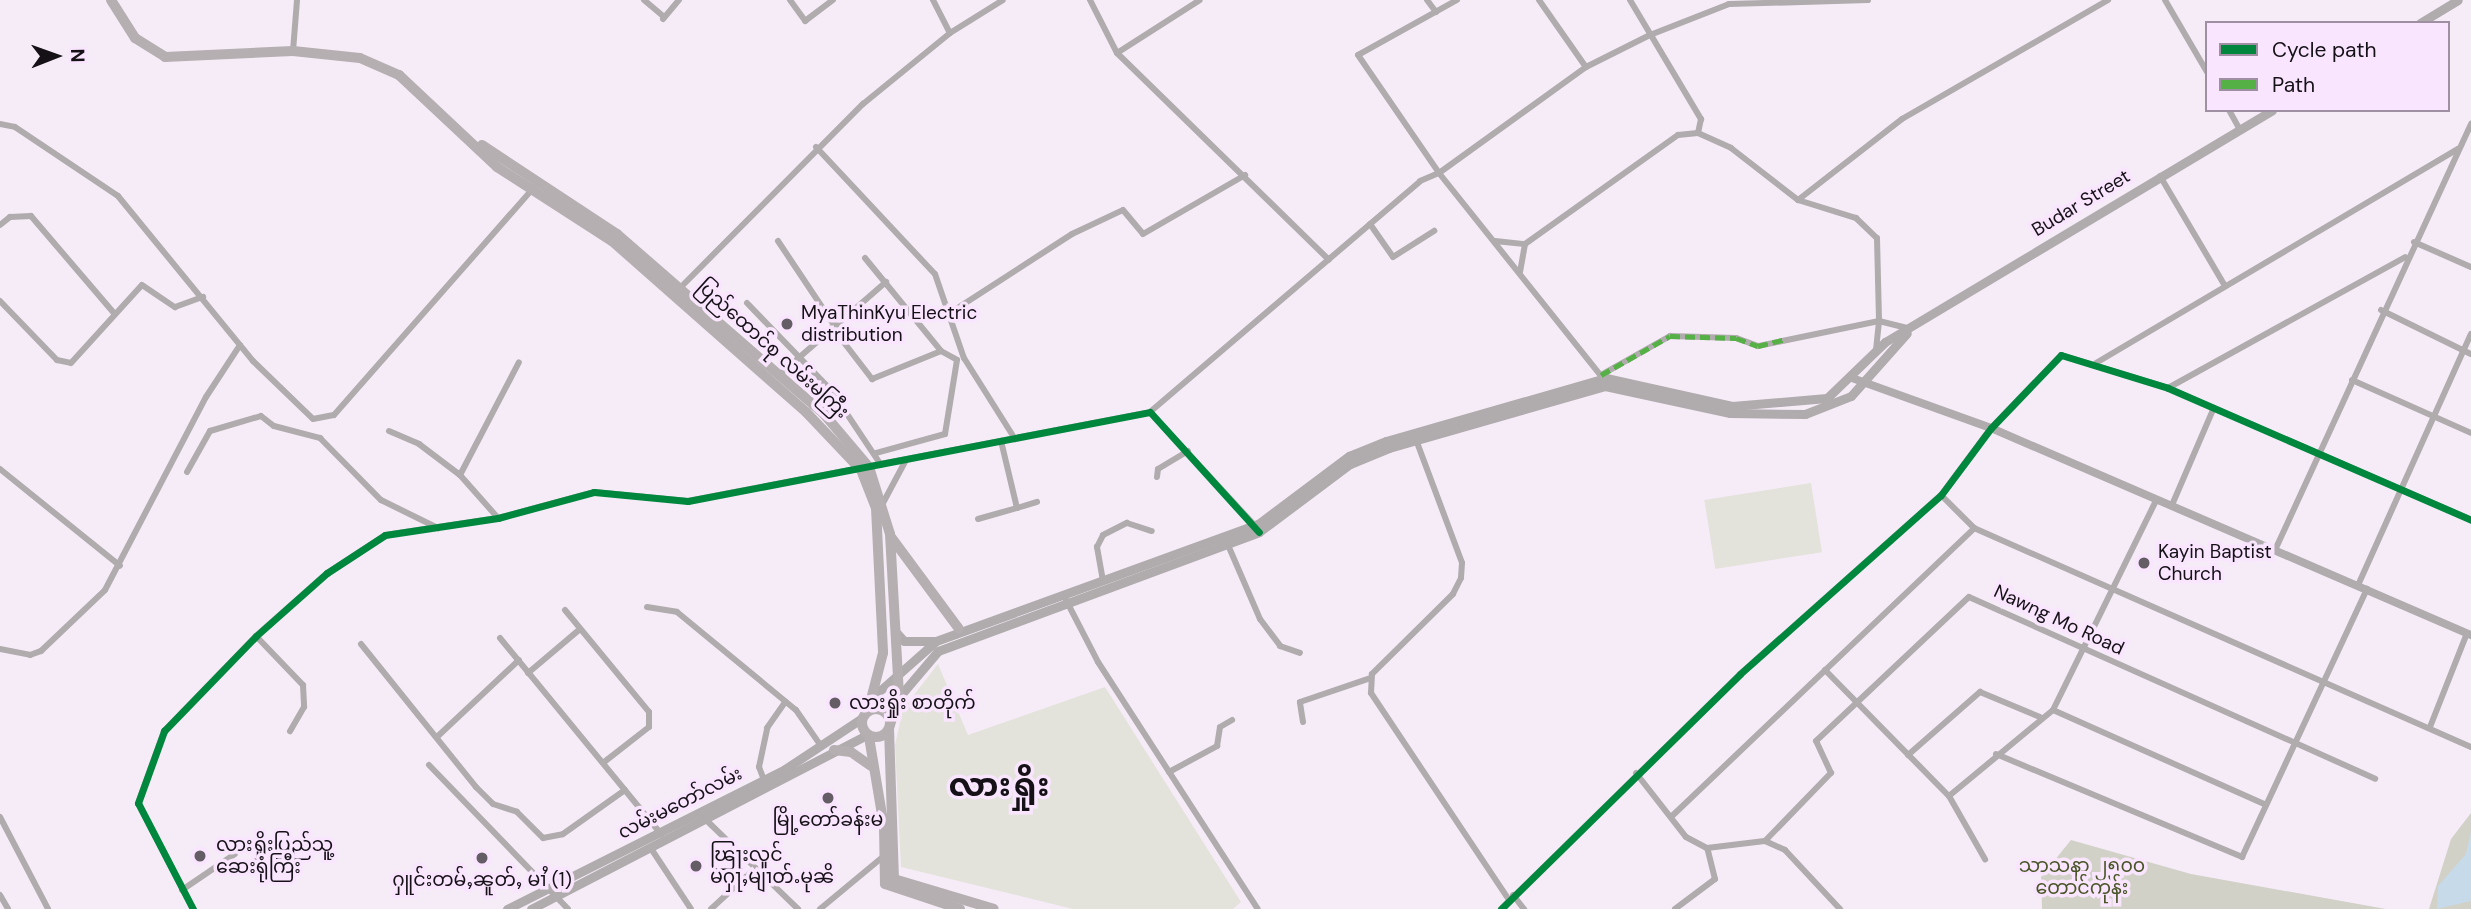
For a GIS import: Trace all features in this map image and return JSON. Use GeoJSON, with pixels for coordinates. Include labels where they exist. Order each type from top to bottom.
{"type":"FeatureCollection","features":[{"type":"Feature","properties":{"kind":"main road"},"geometry":{"type":"LineString","coordinates":[[111,0],[135,38],[165,57],[293,51],[360,58],[399,75],[435,110]]}},
{"type":"Feature","properties":{"kind":"main road"},"geometry":{"type":"LineString","coordinates":[[2423,21],[2458,0]]}},
{"type":"Feature","properties":{"kind":"main road","name":"ပြည်ထောင်စု လမ်းမကြီး"},"geometry":{"type":"LineString","coordinates":[[435,110],[496,167],[534,187],[612,241],[865,469],[879,531],[883,643],[875,695],[865,715]]}},
{"type":"Feature","properties":{"kind":"main road","name":"ပြည်ထောင်စု လမ်းမကြီး"},"geometry":{"type":"LineString","coordinates":[[435,110],[499,159],[592,214],[824,414],[865,469],[883,503],[890,534],[899,697],[889,727],[886,854]]}},
{"type":"Feature","properties":{"kind":"main road","name":"Budar Street"},"geometry":{"type":"LineString","coordinates":[[1603,380],[1732,406],[1776,407],[1826,398],[1852,378],[1876,350],[2269,112]]}},
{"type":"Feature","properties":{"kind":"main road"},"geometry":{"type":"LineString","coordinates":[[875,695],[896,670],[936,641],[959,629],[1065,599],[1228,545],[1257,528],[1349,456],[1415,439],[1603,380],[1730,413],[1777,415],[1830,408],[1862,382],[1910,329]]}},
{"type":"Feature","properties":{"kind":"main road"},"geometry":{"type":"LineString","coordinates":[[899,697],[938,651],[1103,581],[1257,528]]}},
{"type":"Feature","properties":{"kind":"main road"},"geometry":{"type":"LineString","coordinates":[[890,534],[959,629]]}},
{"type":"Feature","properties":{"kind":"main road"},"geometry":{"type":"LineString","coordinates":[[895,631],[904,641],[936,641]]}},
{"type":"Feature","properties":{"kind":"main road"},"geometry":{"type":"LineString","coordinates":[[868,736],[889,727],[882,710],[865,715],[868,736],[886,854],[894,878],[904,885],[994,909]]}},
{"type":"Feature","properties":{"kind":"main road","name":"လမ်းမတော်လမ်း"},"geometry":{"type":"LineString","coordinates":[[702,816],[821,746],[865,715]]}},
{"type":"Feature","properties":{"kind":"main road","name":"လမ်းမတော်လမ်း"},"geometry":{"type":"LineString","coordinates":[[508,909],[663,836],[834,750],[868,736]]}},
{"type":"Feature","properties":{"kind":"main road"},"geometry":{"type":"LineString","coordinates":[[834,750],[862,757],[873,768]]}},
{"type":"Feature","properties":{"kind":"main road","name":"လမ်းမတော်လမ်း"},"geometry":{"type":"LineString","coordinates":[[531,909],[650,847],[663,836]]}},
{"type":"Feature","properties":{"kind":"main road"},"geometry":{"type":"LineString","coordinates":[[886,854],[885,884],[960,909]]}},
{"type":"Feature","properties":{"kind":"street"},"geometry":{"type":"LineString","coordinates":[[293,51],[297,0]]}},
{"type":"Feature","properties":{"kind":"street"},"geometry":{"type":"LineString","coordinates":[[644,0],[663,19],[679,0]]}},
{"type":"Feature","properties":{"kind":"street"},"geometry":{"type":"LineString","coordinates":[[790,0],[805,21],[834,0]]}},
{"type":"Feature","properties":{"kind":"street"},"geometry":{"type":"LineString","coordinates":[[933,0],[950,33]]}},
{"type":"Feature","properties":{"kind":"street"},"geometry":{"type":"LineString","coordinates":[[679,289],[816,147],[950,33],[1003,0]]}},
{"type":"Feature","properties":{"kind":"street"},"geometry":{"type":"LineString","coordinates":[[1090,0],[1117,53],[1245,175],[1329,260]]}},
{"type":"Feature","properties":{"kind":"street"},"geometry":{"type":"LineString","coordinates":[[1117,53],[1200,0]]}},
{"type":"Feature","properties":{"kind":"street"},"geometry":{"type":"LineString","coordinates":[[1427,0],[1436,12]]}},
{"type":"Feature","properties":{"kind":"street"},"geometry":{"type":"LineString","coordinates":[[1457,0],[1358,55],[1439,173],[1603,380],[1670,336],[1736,338],[1758,346],[1879,321],[1910,329]]}},
{"type":"Feature","properties":{"kind":"street"},"geometry":{"type":"LineString","coordinates":[[1539,0],[1586,67]]}},
{"type":"Feature","properties":{"kind":"street"},"geometry":{"type":"LineString","coordinates":[[1630,0],[1701,119],[1699,133]]}},
{"type":"Feature","properties":{"kind":"street"},"geometry":{"type":"LineString","coordinates":[[193,909],[147,830],[138,797],[172,718],[256,636],[370,541],[498,517],[594,492],[672,504],[865,469],[1150,412],[1370,224],[1586,67],[1650,35],[1729,4],[1868,0]]}},
{"type":"Feature","properties":{"kind":"street"},"geometry":{"type":"LineString","coordinates":[[1798,200],[1902,119],[2108,0]]}},
{"type":"Feature","properties":{"kind":"street"},"geometry":{"type":"LineString","coordinates":[[2165,0],[2205,69]]}},
{"type":"Feature","properties":{"kind":"street"},"geometry":{"type":"LineString","coordinates":[[2230,112],[2240,130]]}},
{"type":"Feature","properties":{"kind":"street"},"geometry":{"type":"LineString","coordinates":[[0,124],[15,127],[118,196],[240,345],[313,419],[334,415],[534,187]]}},
{"type":"Feature","properties":{"kind":"street"},"geometry":{"type":"LineString","coordinates":[[2276,548],[2405,257],[2471,124]]}},
{"type":"Feature","properties":{"kind":"street"},"geometry":{"type":"LineString","coordinates":[[1495,241],[1525,244],[1678,135],[1699,133],[1731,148],[1798,200],[1856,218],[1877,239],[1879,321],[1876,350]]}},
{"type":"Feature","properties":{"kind":"street"},"geometry":{"type":"LineString","coordinates":[[816,147],[935,274],[953,311],[964,358],[1015,439]]}},
{"type":"Feature","properties":{"kind":"street"},"geometry":{"type":"LineString","coordinates":[[2096,363],[2459,149]]}},
{"type":"Feature","properties":{"kind":"street"},"geometry":{"type":"LineString","coordinates":[[953,311],[1072,234],[1123,210],[1143,234],[1245,175]]}},
{"type":"Feature","properties":{"kind":"street"},"geometry":{"type":"LineString","coordinates":[[2160,176],[2224,286]]}},
{"type":"Feature","properties":{"kind":"street"},"geometry":{"type":"LineString","coordinates":[[0,225],[10,217],[31,216],[113,312]]}},
{"type":"Feature","properties":{"kind":"street"},"geometry":{"type":"LineString","coordinates":[[1370,224],[1393,257],[1434,231]]}},
{"type":"Feature","properties":{"kind":"street"},"geometry":{"type":"LineString","coordinates":[[778,241],[833,326],[872,379],[941,351]]}},
{"type":"Feature","properties":{"kind":"street"},"geometry":{"type":"LineString","coordinates":[[2414,242],[2471,267]]}},
{"type":"Feature","properties":{"kind":"street"},"geometry":{"type":"LineString","coordinates":[[1520,272],[1525,244]]}},
{"type":"Feature","properties":{"kind":"street"},"geometry":{"type":"LineString","coordinates":[[2168,388],[2405,257]]}},
{"type":"Feature","properties":{"kind":"street"},"geometry":{"type":"LineString","coordinates":[[865,258],[941,351],[957,360],[947,430],[876,453]]}},
{"type":"Feature","properties":{"kind":"street"},"geometry":{"type":"LineString","coordinates":[[779,375],[886,282]]}},
{"type":"Feature","properties":{"kind":"street"},"geometry":{"type":"LineString","coordinates":[[0,301],[57,360],[71,363],[113,312],[142,285],[150,285],[175,307],[203,297]]}},
{"type":"Feature","properties":{"kind":"street"},"geometry":{"type":"LineString","coordinates":[[747,303],[799,357],[876,453],[881,465]]}},
{"type":"Feature","properties":{"kind":"street"},"geometry":{"type":"LineString","coordinates":[[2381,310],[2471,354]]}},
{"type":"Feature","properties":{"kind":"street"},"geometry":{"type":"LineString","coordinates":[[2358,583],[2471,334]]}},
{"type":"Feature","properties":{"kind":"street"},"geometry":{"type":"LineString","coordinates":[[0,649],[30,655],[41,651],[82,618],[120,566],[206,397],[240,345]]}},
{"type":"Feature","properties":{"kind":"street"},"geometry":{"type":"LineString","coordinates":[[1501,909],[1636,773],[1941,495],[1991,428],[2061,355],[2096,363],[2168,388],[2213,410],[2471,520]]}},
{"type":"Feature","properties":{"kind":"street"},"geometry":{"type":"LineString","coordinates":[[460,475],[519,362]]}},
{"type":"Feature","properties":{"kind":"street"},"geometry":{"type":"LineString","coordinates":[[1852,378],[1991,428],[2368,587],[2469,634],[2430,727]]}},
{"type":"Feature","properties":{"kind":"street"},"geometry":{"type":"LineString","coordinates":[[2352,380],[2471,433]]}},
{"type":"Feature","properties":{"kind":"street"},"geometry":{"type":"LineString","coordinates":[[2172,505],[2213,410]]}},
{"type":"Feature","properties":{"kind":"street"},"geometry":{"type":"LineString","coordinates":[[1150,412],[1257,528]]}},
{"type":"Feature","properties":{"kind":"street"},"geometry":{"type":"LineString","coordinates":[[187,472],[210,431],[261,416],[274,426],[320,438],[381,500],[440,529]]}},
{"type":"Feature","properties":{"kind":"street"},"geometry":{"type":"LineString","coordinates":[[389,431],[419,444],[460,475],[498,517]]}},
{"type":"Feature","properties":{"kind":"street"},"geometry":{"type":"LineString","coordinates":[[1303,722],[1300,702],[1371,678],[1461,578],[1462,563],[1415,439]]}},
{"type":"Feature","properties":{"kind":"street"},"geometry":{"type":"LineString","coordinates":[[1001,441],[1017,508]]}},
{"type":"Feature","properties":{"kind":"street"},"geometry":{"type":"LineString","coordinates":[[1157,477],[1158,469],[1188,451]]}},
{"type":"Feature","properties":{"kind":"street"},"geometry":{"type":"LineString","coordinates":[[883,503],[906,460]]}},
{"type":"Feature","properties":{"kind":"street"},"geometry":{"type":"LineString","coordinates":[[0,469],[120,566]]}},
{"type":"Feature","properties":{"kind":"street"},"geometry":{"type":"LineString","coordinates":[[1941,495],[1974,528],[2110,590],[2325,678],[2471,747]]}},
{"type":"Feature","properties":{"kind":"street"},"geometry":{"type":"LineString","coordinates":[[1949,796],[1996,754],[2053,710],[2157,499]]}},
{"type":"Feature","properties":{"kind":"street"},"geometry":{"type":"LineString","coordinates":[[978,519],[1037,502]]}},
{"type":"Feature","properties":{"kind":"street"},"geometry":{"type":"LineString","coordinates":[[1103,581],[1097,547],[1103,535],[1127,523],[1152,531]]}},
{"type":"Feature","properties":{"kind":"street"},"geometry":{"type":"LineString","coordinates":[[1671,817],[1974,528]]}},
{"type":"Feature","properties":{"kind":"street"},"geometry":{"type":"LineString","coordinates":[[1228,545],[1260,619],[1280,646],[1300,653]]}},
{"type":"Feature","properties":{"kind":"street"},"geometry":{"type":"LineString","coordinates":[[1996,754],[2231,857],[2247,851],[2293,738],[2368,587]]}},
{"type":"Feature","properties":{"kind":"street","name":"Nawng Mo Road"},"geometry":{"type":"LineString","coordinates":[[1765,841],[1828,779],[1830,767],[1814,746],[1854,700],[1964,598],[2293,738],[2375,779]]}},
{"type":"Feature","properties":{"kind":"street"},"geometry":{"type":"LineString","coordinates":[[1065,599],[1170,772],[1258,909]]}},
{"type":"Feature","properties":{"kind":"street"},"geometry":{"type":"LineString","coordinates":[[647,607],[677,612],[785,702],[821,746]]}},
{"type":"Feature","properties":{"kind":"street"},"geometry":{"type":"LineString","coordinates":[[565,610],[649,712],[649,727],[603,763]]}},
{"type":"Feature","properties":{"kind":"street"},"geometry":{"type":"LineString","coordinates":[[528,673],[580,629]]}},
{"type":"Feature","properties":{"kind":"street"},"geometry":{"type":"LineString","coordinates":[[256,636],[303,685],[304,708],[290,731]]}},
{"type":"Feature","properties":{"kind":"street"},"geometry":{"type":"LineString","coordinates":[[500,638],[663,836]]}},
{"type":"Feature","properties":{"kind":"street"},"geometry":{"type":"LineString","coordinates":[[361,644],[493,804],[517,812],[543,838],[563,834],[625,790]]}},
{"type":"Feature","properties":{"kind":"street"},"geometry":{"type":"LineString","coordinates":[[438,736],[519,660]]}},
{"type":"Feature","properties":{"kind":"street"},"geometry":{"type":"LineString","coordinates":[[1825,670],[1949,796],[1985,859]]}},
{"type":"Feature","properties":{"kind":"street"},"geometry":{"type":"LineString","coordinates":[[1371,678],[1371,693],[1511,898],[1524,909]]}},
{"type":"Feature","properties":{"kind":"street"},"geometry":{"type":"LineString","coordinates":[[1908,755],[1980,692],[2040,718]]}},
{"type":"Feature","properties":{"kind":"street"},"geometry":{"type":"LineString","coordinates":[[764,779],[759,767],[767,728],[785,702]]}},
{"type":"Feature","properties":{"kind":"street"},"geometry":{"type":"LineString","coordinates":[[2053,710],[2266,805]]}},
{"type":"Feature","properties":{"kind":"street"},"geometry":{"type":"LineString","coordinates":[[1170,772],[1217,746],[1220,727],[1232,720]]}},
{"type":"Feature","properties":{"kind":"street"},"geometry":{"type":"LineString","coordinates":[[429,765],[568,909]]}},
{"type":"Feature","properties":{"kind":"street"},"geometry":{"type":"LineString","coordinates":[[1636,773],[1671,817],[1707,848],[1715,879],[1675,909]]}},
{"type":"Feature","properties":{"kind":"street"},"geometry":{"type":"LineString","coordinates":[[702,816],[798,909]]}},
{"type":"Feature","properties":{"kind":"street"},"geometry":{"type":"LineString","coordinates":[[0,817],[48,909]]}},
{"type":"Feature","properties":{"kind":"street"},"geometry":{"type":"LineString","coordinates":[[1707,848],[1765,841],[1784,850],[1839,909]]}},
{"type":"Feature","properties":{"kind":"street"},"geometry":{"type":"LineString","coordinates":[[650,847],[691,909]]}},
{"type":"Feature","properties":{"kind":"street"},"geometry":{"type":"LineString","coordinates":[[182,890],[235,854]]}},
{"type":"Feature","properties":{"kind":"street"},"geometry":{"type":"LineString","coordinates":[[820,909],[886,854]]}},
{"type":"Feature","properties":{"kind":"street"},"geometry":{"type":"LineString","coordinates":[[711,909],[754,869]]}},
{"type":"Feature","properties":{"kind":"street"},"geometry":{"type":"LineString","coordinates":[[0,895],[8,909]]}},
{"type":"Feature","properties":{"kind":"shaded area"},"geometry":{"type":"Polygon","coordinates":[[[1811,483],[1822,552],[1715,569],[1704,500],[1811,483]]]}},
{"type":"Feature","properties":{"kind":"shaded area"},"geometry":{"type":"Polygon","coordinates":[[[938,664],[968,735],[1105,687],[1241,902],[1233,909],[1073,909],[901,867],[895,745],[903,709],[938,664]]]}},
{"type":"Feature","properties":{"kind":"green space"},"geometry":{"type":"Polygon","coordinates":[[[2471,813],[2471,909],[2429,909],[2451,839],[2471,813]]]}},
{"type":"Feature","properties":{"kind":"green space","name":"သာသနာ ၂၅၀၀ တောင်ကုန်း"},"geometry":{"type":"Polygon","coordinates":[[[2071,840],[2191,874],[2386,909],[2042,909],[2041,877],[2071,840]]]}},
{"type":"Feature","properties":{"kind":"water"},"geometry":{"type":"Polygon","coordinates":[[[2471,831],[2471,901],[2437,909],[2438,886],[2466,854],[2471,831]]]}},
{"type":"Feature","properties":{"kind":"marked path"},"geometry":{"type":"LineString","coordinates":[[1601,375],[1670,336],[1736,338],[1758,346],[1786,339]]}},
{"type":"Feature","properties":{"kind":"cycle path"},"geometry":{"type":"LineString","coordinates":[[1501,909],[1740,674],[1941,495],[1991,428],[2061,355],[2168,388],[2471,520]]}},
{"type":"Feature","properties":{"kind":"cycle path"},"geometry":{"type":"LineString","coordinates":[[193,909],[138,803],[164,731],[256,636],[327,573],[385,535],[498,518],[594,492],[688,501],[1150,412],[1259,532]]}},
{"type":"Feature","properties":{"kind":"place","name":"MyaThinKyu Electric distribution"},"geometry":{"type":"Point","coordinates":[787,324]}},
{"type":"Feature","properties":{"kind":"place","name":"Kayin Baptist Church"},"geometry":{"type":"Point","coordinates":[2144,563]}},
{"type":"Feature","properties":{"kind":"place","name":"လားရှိုး စာတိုက်"},"geometry":{"type":"Point","coordinates":[835,703]}},
{"type":"Feature","properties":{"kind":"place","name":"မြို့တော်ခန်းမ"},"geometry":{"type":"Point","coordinates":[828,798]}},
{"type":"Feature","properties":{"kind":"place","name":"လားရှိုးပြည်သူ့ ဆေးရုံကြီး"},"geometry":{"type":"Point","coordinates":[200,856]}},
{"type":"Feature","properties":{"kind":"place","name":"ႁူင်းတမ်ႇၼူတ်ႇ မၢႆ (1)"},"geometry":{"type":"Point","coordinates":[482,858]}},
{"type":"Feature","properties":{"kind":"place","name":"ၽြႃးလူင် မႁႃႇမျၢတ်ႉမုၼိ"},"geometry":{"type":"Point","coordinates":[696,866]}},
{"type":"Feature","properties":{"kind":"district","name":"လားရှိုး"},"geometry":{"type":"Point","coordinates":[999,785]}}]}
